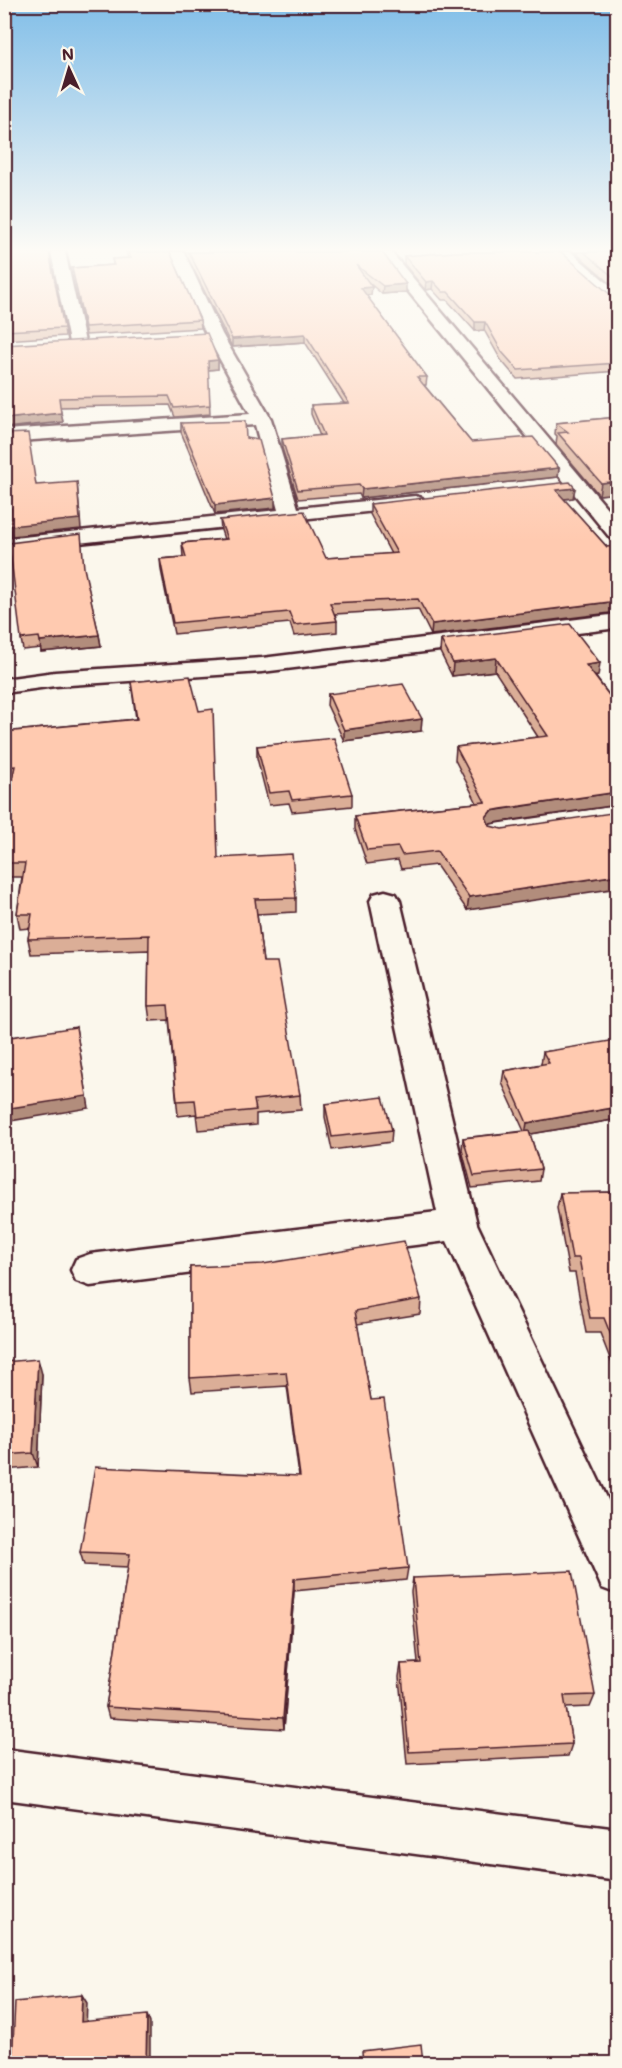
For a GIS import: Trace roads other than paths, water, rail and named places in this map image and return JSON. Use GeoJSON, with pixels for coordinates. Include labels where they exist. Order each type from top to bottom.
{"type":"FeatureCollection","features":[{"type":"Feature","properties":{"kind":"street"},"geometry":{"type":"LineString","coordinates":[[222,349],[262,419],[290,516]]}},
{"type":"Feature","properties":{"kind":"street"},"geometry":{"type":"LineString","coordinates":[[463,349],[618,536]]}},
{"type":"Feature","properties":{"kind":"street"},"geometry":{"type":"LineString","coordinates":[[4,436],[262,419]]}},
{"type":"Feature","properties":{"kind":"street"},"geometry":{"type":"LineString","coordinates":[[551,487],[575,484]]}},
{"type":"Feature","properties":{"kind":"street"},"geometry":{"type":"LineString","coordinates":[[4,545],[433,500]]}},
{"type":"Feature","properties":{"kind":"street"},"geometry":{"type":"LineString","coordinates":[[4,686],[55,679],[262,665],[618,621]]}},
{"type":"Feature","properties":{"kind":"street"},"geometry":{"type":"LineString","coordinates":[[386,900],[458,1224],[618,1572]]}},
{"type":"Feature","properties":{"kind":"street"},"geometry":{"type":"LineString","coordinates":[[90,1270],[458,1224]]}},
{"type":"Feature","properties":{"kind":"street"},"geometry":{"type":"LineString","coordinates":[[4,1774],[95,1788],[618,1855]]}}]}
